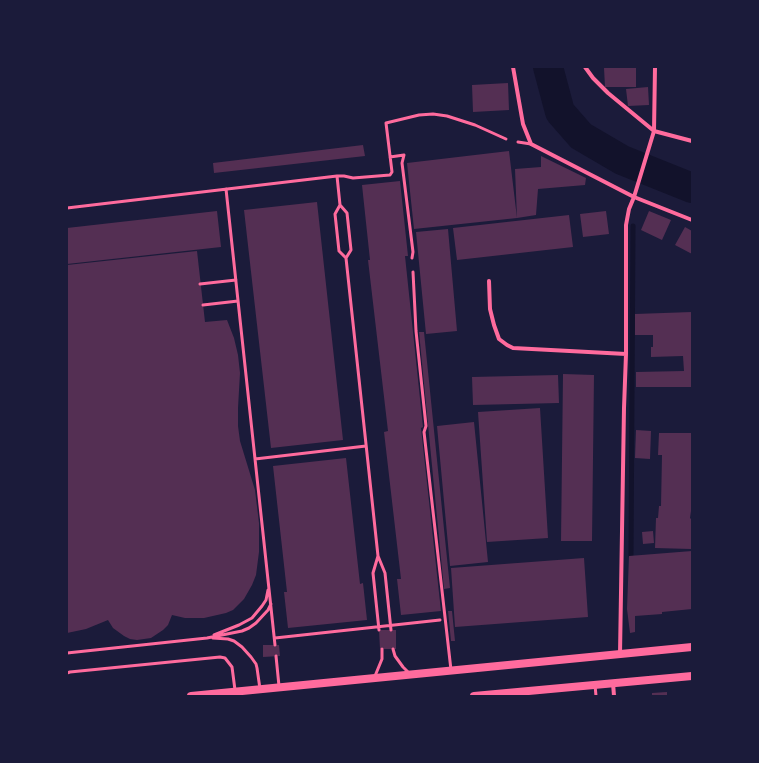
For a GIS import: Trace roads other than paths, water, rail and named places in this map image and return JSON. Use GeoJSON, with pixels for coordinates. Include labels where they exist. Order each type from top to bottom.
{"type":"FeatureCollection","features":[{"type":"Feature","properties":{"kind":"main road"},"geometry":{"type":"LineString","coordinates":[[191,696],[692,647]]}},
{"type":"Feature","properties":{"kind":"main road"},"geometry":{"type":"LineString","coordinates":[[474,696],[550,692],[595,685],[692,676]]}},
{"type":"Feature","properties":{"kind":"street"},"geometry":{"type":"LineString","coordinates":[[513,67],[523,124],[531,144],[634,197],[692,220]]}},
{"type":"Feature","properties":{"kind":"street"},"geometry":{"type":"LineString","coordinates":[[585,67],[593,78],[608,92],[654,131],[692,141]]}},
{"type":"Feature","properties":{"kind":"street"},"geometry":{"type":"LineString","coordinates":[[620,654],[626,354],[626,225],[629,209],[654,131],[655,67]]}},
{"type":"Feature","properties":{"kind":"street"},"geometry":{"type":"LineString","coordinates":[[489,281],[490,309],[494,325],[499,339],[507,345],[513,348],[626,354]]}},
{"type":"Feature","properties":{"kind":"street"},"geometry":{"type":"LineString","coordinates":[[613,683],[614,696]]}},
{"type":"Feature","properties":{"kind":"lane"},"geometry":{"type":"LineString","coordinates":[[67,208],[337,176],[354,178],[390,175],[392,172],[386,123],[419,115],[433,114],[447,116],[475,125],[506,140]]}},
{"type":"Feature","properties":{"kind":"lane"},"geometry":{"type":"LineString","coordinates":[[518,142],[531,144]]}},
{"type":"Feature","properties":{"kind":"lane"},"geometry":{"type":"LineString","coordinates":[[390,156],[404,155],[402,163],[413,252],[412,258]]}},
{"type":"Feature","properties":{"kind":"lane"},"geometry":{"type":"LineString","coordinates":[[337,176],[340,205],[335,214],[339,251],[346,258]]}},
{"type":"Feature","properties":{"kind":"lane"},"geometry":{"type":"LineString","coordinates":[[226,189],[275,645]]}},
{"type":"Feature","properties":{"kind":"lane"},"geometry":{"type":"LineString","coordinates":[[340,205],[347,213],[351,250],[346,258],[378,556],[385,573],[391,628]]}},
{"type":"Feature","properties":{"kind":"lane"},"geometry":{"type":"LineString","coordinates":[[410,224],[414,223]]}},
{"type":"Feature","properties":{"kind":"lane"},"geometry":{"type":"LineString","coordinates":[[413,272],[416,331],[426,426],[424,432],[451,670]]}},
{"type":"Feature","properties":{"kind":"lane"},"geometry":{"type":"LineString","coordinates":[[200,284],[236,280]]}},
{"type":"Feature","properties":{"kind":"lane"},"geometry":{"type":"LineString","coordinates":[[203,304],[238,301]]}},
{"type":"Feature","properties":{"kind":"lane"},"geometry":{"type":"LineString","coordinates":[[255,459],[366,446]]}},
{"type":"Feature","properties":{"kind":"lane"},"geometry":{"type":"LineString","coordinates":[[378,556],[373,573],[379,629]]}},
{"type":"Feature","properties":{"kind":"lane"},"geometry":{"type":"LineString","coordinates":[[207,638],[252,618],[266,600],[269,586]]}},
{"type":"Feature","properties":{"kind":"lane"},"geometry":{"type":"LineString","coordinates":[[67,653],[207,638],[242,631],[249,628],[262,617],[271,604]]}},
{"type":"Feature","properties":{"kind":"lane"},"geometry":{"type":"LineString","coordinates":[[274,638],[391,628],[440,620]]}},
{"type":"Feature","properties":{"kind":"lane"},"geometry":{"type":"LineString","coordinates":[[207,638],[228,639],[234,641],[242,647],[258,668],[260,689]]}},
{"type":"Feature","properties":{"kind":"lane"},"geometry":{"type":"LineString","coordinates":[[374,678],[382,659],[382,649]]}},
{"type":"Feature","properties":{"kind":"lane"},"geometry":{"type":"LineString","coordinates":[[393,649],[395,656],[403,667],[411,674]]}},
{"type":"Feature","properties":{"kind":"lane"},"geometry":{"type":"LineString","coordinates":[[276,656],[279,687]]}},
{"type":"Feature","properties":{"kind":"lane"},"geometry":{"type":"LineString","coordinates":[[67,673],[220,657],[225,658],[233,670],[235,692]]}},
{"type":"Feature","properties":{"kind":"lane"},"geometry":{"type":"LineString","coordinates":[[595,685],[596,696]]}},
{"type":"Feature","properties":{"kind":"waterway"},"geometry":{"type":"LineString","coordinates":[[548,67],[560,112],[581,136],[622,160],[692,188]]}},
{"type":"Feature","properties":{"kind":"waterway"},"geometry":{"type":"LineString","coordinates":[[631,555],[633,226]]}}]}
